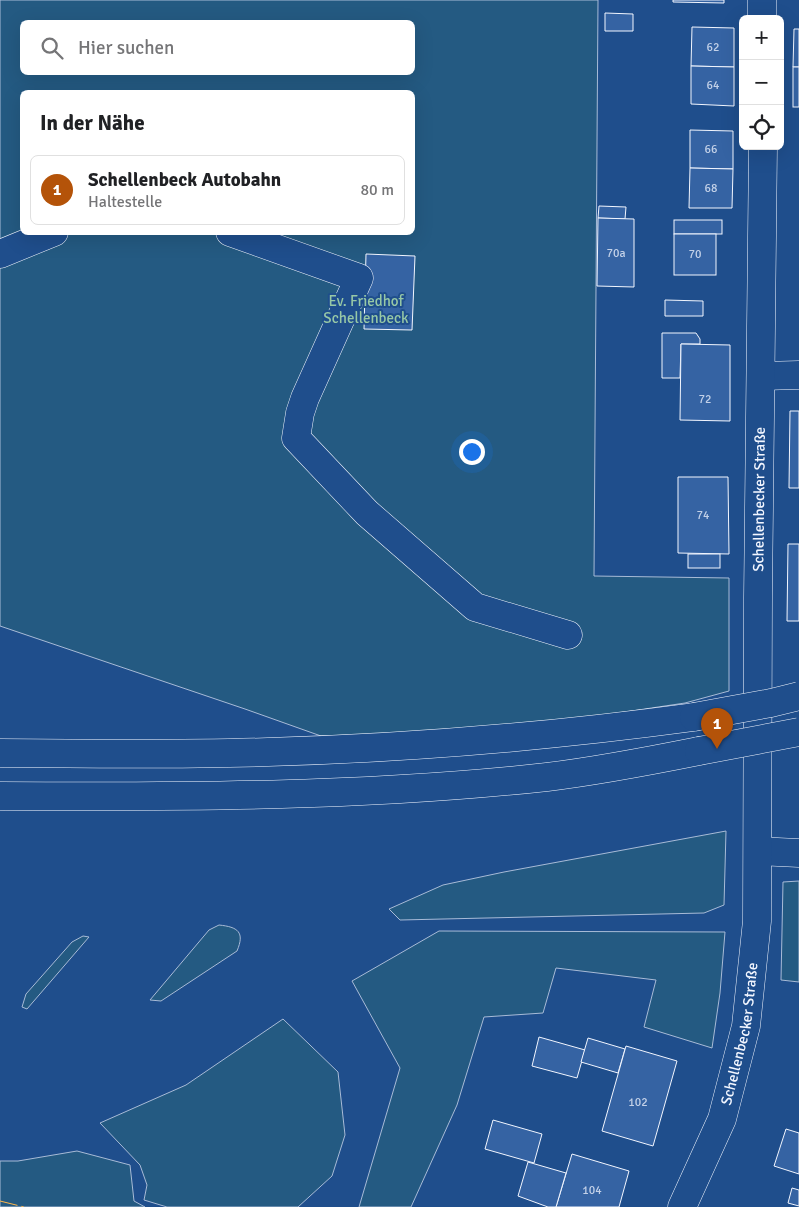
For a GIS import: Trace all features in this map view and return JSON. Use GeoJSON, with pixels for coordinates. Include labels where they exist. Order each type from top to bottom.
{"type":"FeatureCollection","features":[{"type":"Feature","properties":{"kind":"main road"},"geometry":{"type":"LineString","coordinates":[[762,0],[762,15]]}},
{"type":"Feature","properties":{"kind":"main road","name":"Schellenbecker Straße"},"geometry":{"type":"LineString","coordinates":[[682,1207],[722,1119],[746,1026],[757,921],[763,150]]}},
{"type":"Feature","properties":{"kind":"main road"},"geometry":{"type":"LineString","coordinates":[[0,254],[47,235]]}},
{"type":"Feature","properties":{"kind":"main road"},"geometry":{"type":"LineString","coordinates":[[238,235],[359,278],[305,398],[300,413],[296,438],[367,514],[475,607],[568,635]]}},
{"type":"Feature","properties":{"kind":"main road"},"geometry":{"type":"LineString","coordinates":[[760,376],[799,375]]}},
{"type":"Feature","properties":{"kind":"main road"},"geometry":{"type":"LineString","coordinates":[[0,753],[268,752],[377,747],[616,727],[771,703],[799,696]]}},
{"type":"Feature","properties":{"kind":"main road"},"geometry":{"type":"LineString","coordinates":[[0,796],[198,796],[425,788],[549,776],[799,732]]}},
{"type":"Feature","properties":{"kind":"main road"},"geometry":{"type":"LineString","coordinates":[[758,851],[799,853]]}},
{"type":"Feature","properties":{"kind":"green space","name":"Ev. Friedhof Schellenbeck"},"geometry":{"type":"Polygon","coordinates":[[[0,0],[598,0],[594,576],[729,578],[729,691],[685,703],[504,730],[321,736],[0,626],[0,0]]]}},
{"type":"Feature","properties":{"kind":"green space"},"geometry":{"type":"Polygon","coordinates":[[[726,831],[724,905],[704,913],[400,920],[389,909],[443,885],[726,831]]]}},
{"type":"Feature","properties":{"kind":"green space"},"geometry":{"type":"Polygon","coordinates":[[[799,881],[799,982],[781,980],[783,882],[799,881]]]}},
{"type":"Feature","properties":{"kind":"green space"},"geometry":{"type":"Polygon","coordinates":[[[219,925],[231,927],[238,932],[240,939],[237,951],[161,1001],[150,1000],[209,930],[219,925]]]}},
{"type":"Feature","properties":{"kind":"green space"},"geometry":{"type":"Polygon","coordinates":[[[439,931],[725,932],[720,993],[712,1048],[644,1027],[656,980],[556,968],[543,1013],[484,1017],[457,1105],[411,1207],[359,1207],[400,1068],[352,981],[439,931]]]}},
{"type":"Feature","properties":{"kind":"green space"},"geometry":{"type":"Polygon","coordinates":[[[83,936],[89,937],[27,1009],[22,1007],[26,994],[72,942],[83,936]]]}},
{"type":"Feature","properties":{"kind":"green space"},"geometry":{"type":"Polygon","coordinates":[[[283,1019],[338,1072],[345,1135],[332,1176],[298,1207],[167,1207],[144,1200],[147,1185],[140,1165],[100,1123],[186,1085],[283,1019]]]}},
{"type":"Feature","properties":{"kind":"green space"},"geometry":{"type":"Polygon","coordinates":[[[77,1151],[130,1165],[134,1201],[145,1207],[0,1207],[0,1161],[18,1161],[77,1151]]]}},
{"type":"Feature","properties":{"kind":"building"},"geometry":{"type":"Polygon","coordinates":[[[673,0],[724,0],[724,3],[673,2],[673,0]]]}},
{"type":"Feature","properties":{"kind":"building"},"geometry":{"type":"Polygon","coordinates":[[[605,13],[633,14],[633,31],[605,31],[605,13]]]}},
{"type":"Feature","properties":{"kind":"building"},"geometry":{"type":"Polygon","coordinates":[[[692,27],[734,28],[734,67],[691,66],[692,27]]]}},
{"type":"Feature","properties":{"kind":"building"},"geometry":{"type":"Polygon","coordinates":[[[794,29],[799,29],[799,67],[793,67],[794,29]]]}},
{"type":"Feature","properties":{"kind":"building"},"geometry":{"type":"Polygon","coordinates":[[[691,66],[734,67],[734,106],[691,104],[691,66]]]}},
{"type":"Feature","properties":{"kind":"building"},"geometry":{"type":"Polygon","coordinates":[[[793,67],[799,67],[799,107],[793,107],[793,67]]]}},
{"type":"Feature","properties":{"kind":"building"},"geometry":{"type":"Polygon","coordinates":[[[690,130],[733,131],[733,169],[690,168],[690,130]]]}},
{"type":"Feature","properties":{"kind":"building"},"geometry":{"type":"Polygon","coordinates":[[[690,168],[733,169],[732,208],[689,208],[690,168]]]}},
{"type":"Feature","properties":{"kind":"building"},"geometry":{"type":"Polygon","coordinates":[[[599,206],[626,207],[625,219],[598,218],[599,206]]]}},
{"type":"Feature","properties":{"kind":"building"},"geometry":{"type":"Polygon","coordinates":[[[598,218],[634,219],[634,287],[597,286],[598,218]]]}},
{"type":"Feature","properties":{"kind":"building"},"geometry":{"type":"Polygon","coordinates":[[[674,220],[722,220],[722,234],[674,234],[674,220]]]}},
{"type":"Feature","properties":{"kind":"building"},"geometry":{"type":"Polygon","coordinates":[[[674,234],[716,234],[716,275],[674,275],[674,234]]]}},
{"type":"Feature","properties":{"kind":"building"},"geometry":{"type":"Polygon","coordinates":[[[366,254],[415,256],[412,330],[364,329],[366,254]]]}},
{"type":"Feature","properties":{"kind":"building"},"geometry":{"type":"Polygon","coordinates":[[[665,300],[703,301],[703,316],[665,316],[665,300]]]}},
{"type":"Feature","properties":{"kind":"building"},"geometry":{"type":"Polygon","coordinates":[[[662,333],[696,333],[700,339],[700,344],[681,344],[680,378],[662,378],[662,333]]]}},
{"type":"Feature","properties":{"kind":"building"},"geometry":{"type":"Polygon","coordinates":[[[681,344],[730,345],[730,421],[680,420],[681,344]]]}},
{"type":"Feature","properties":{"kind":"building"},"geometry":{"type":"Polygon","coordinates":[[[790,411],[799,411],[799,488],[789,488],[790,411]]]}},
{"type":"Feature","properties":{"kind":"building"},"geometry":{"type":"Polygon","coordinates":[[[678,477],[728,477],[729,554],[678,553],[678,477]]]}},
{"type":"Feature","properties":{"kind":"building"},"geometry":{"type":"Polygon","coordinates":[[[788,544],[799,544],[799,621],[787,621],[788,544]]]}},
{"type":"Feature","properties":{"kind":"building"},"geometry":{"type":"Polygon","coordinates":[[[688,554],[720,554],[720,568],[688,568],[688,554]]]}},
{"type":"Feature","properties":{"kind":"building"},"geometry":{"type":"Polygon","coordinates":[[[539,1037],[585,1050],[577,1078],[532,1066],[539,1037]]]}},
{"type":"Feature","properties":{"kind":"building"},"geometry":{"type":"Polygon","coordinates":[[[588,1038],[625,1049],[618,1073],[581,1062],[588,1038]]]}},
{"type":"Feature","properties":{"kind":"building"},"geometry":{"type":"Polygon","coordinates":[[[626,1046],[677,1061],[653,1146],[602,1131],[626,1046]]]}},
{"type":"Feature","properties":{"kind":"building"},"geometry":{"type":"Polygon","coordinates":[[[493,1120],[542,1134],[534,1163],[485,1149],[493,1120]]]}},
{"type":"Feature","properties":{"kind":"building"},"geometry":{"type":"Polygon","coordinates":[[[786,1129],[799,1133],[799,1174],[774,1166],[786,1129]]]}},
{"type":"Feature","properties":{"kind":"building"},"geometry":{"type":"Polygon","coordinates":[[[572,1154],[629,1171],[619,1207],[556,1207],[572,1154]]]}},
{"type":"Feature","properties":{"kind":"building"},"geometry":{"type":"Polygon","coordinates":[[[528,1162],[566,1173],[556,1207],[548,1207],[518,1196],[528,1162]]]}},
{"type":"Feature","properties":{"kind":"building"},"geometry":{"type":"Polygon","coordinates":[[[792,1188],[799,1190],[799,1206],[788,1203],[792,1188]]]}},
{"type":"Feature","properties":{"kind":"power"},"geometry":{"type":"LineString","coordinates":[[0,1201],[24,1207]]}},
{"type":"Feature","properties":{"kind":"place","name":"Schellenbeck Autobahn"},"geometry":{"type":"Point","coordinates":[717,749]}}]}
